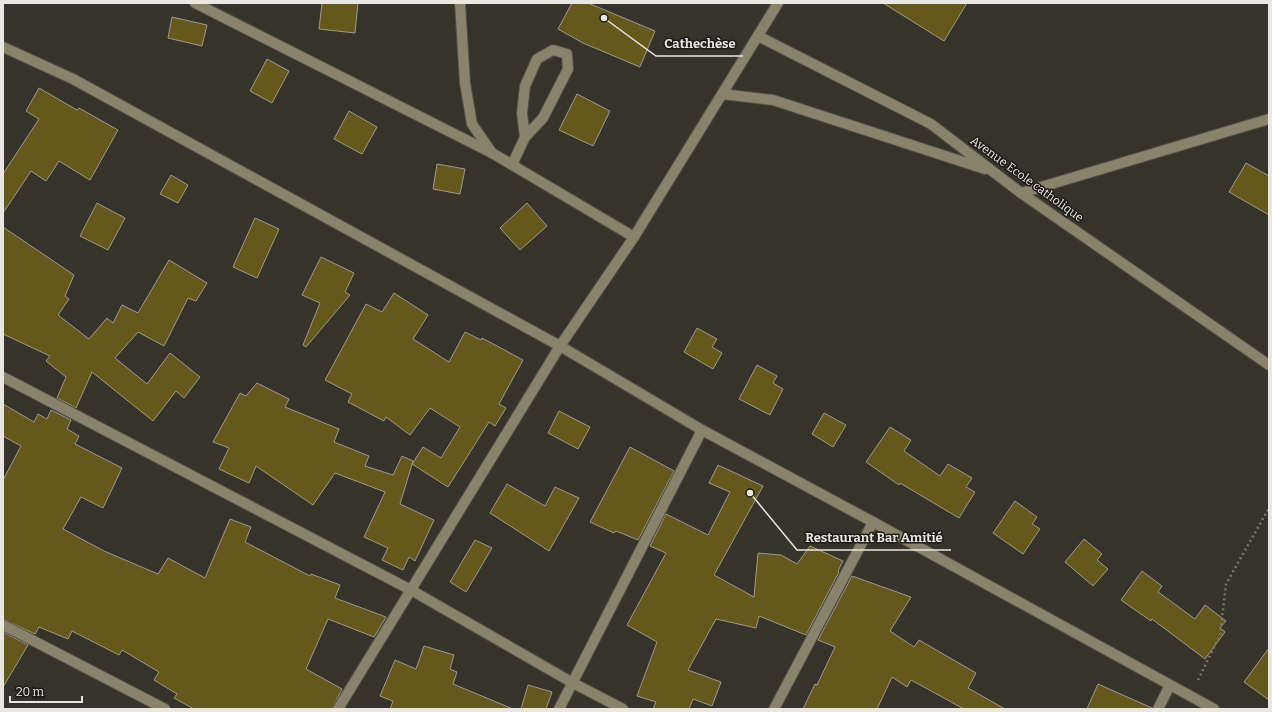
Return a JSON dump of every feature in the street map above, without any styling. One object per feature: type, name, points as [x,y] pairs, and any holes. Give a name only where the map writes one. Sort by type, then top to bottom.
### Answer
[{"type":"street","points":[[195,3],[492,153],[634,237]]},
{"type":"street","points":[[460,3],[465,84],[472,124],[492,153]]},
{"type":"street","points":[[338,709],[560,346],[634,237],[778,3]]},
{"type":"street","name":"Avenue Ecole catholique","points":[[758,36],[931,124],[1021,193],[1269,365]]},
{"type":"street","points":[[3,47],[73,79],[560,346],[702,430],[1214,709]]},
{"type":"street","points":[[512,165],[525,137],[543,118],[568,69],[567,54],[552,50],[536,59],[525,86],[522,113],[525,137]]},
{"type":"street","points":[[722,94],[773,100],[993,172]]},
{"type":"street","points":[[1021,193],[1269,119]]},
{"type":"street","points":[[3,377],[411,590],[573,683],[622,709]]},
{"type":"street","points":[[559,709],[702,430]]},
{"type":"street","points":[[774,709],[873,522]]},
{"type":"street","points":[[3,625],[165,709]]},
{"type":"street","points":[[1158,709],[1170,685]]},
{"type":"path","points":[[1190,696],[1220,635],[1226,584],[1269,508]]},
{"type":"building","points":[[322,3],[358,3],[355,33],[319,29]]},
{"type":"building","points":[[572,3],[588,3],[655,31],[640,67],[583,43],[558,29]]},
{"type":"building","points":[[883,3],[967,3],[944,41]]},
{"type":"building","points":[[172,17],[207,25],[202,46],[168,38]]},
{"type":"building","points":[[267,59],[289,71],[272,103],[250,91]]},
{"type":"building","points":[[39,88],[77,110],[79,108],[118,130],[90,180],[59,161],[46,181],[31,171],[3,213],[3,174],[39,119],[26,111]]},
{"type":"building","points":[[577,94],[610,111],[593,146],[559,130]]},
{"type":"building","points":[[349,111],[377,127],[362,154],[334,139]]},
{"type":"building","points":[[1246,163],[1269,176],[1269,215],[1229,192]]},
{"type":"building","points":[[437,164],[465,169],[460,194],[433,189]]},
{"type":"building","points":[[171,175],[188,185],[178,203],[160,194]]},
{"type":"building","points":[[97,203],[125,218],[108,250],[80,236]]},
{"type":"building","points":[[527,203],[547,226],[520,250],[500,228]]},
{"type":"building","points":[[255,218],[279,229],[257,278],[233,267]]},
{"type":"building","points":[[3,227],[74,275],[65,296],[69,299],[58,315],[89,339],[107,318],[113,323],[122,305],[138,313],[169,260],[207,283],[196,301],[188,298],[164,346],[138,332],[115,358],[147,384],[170,353],[200,377],[184,398],[176,391],[153,421],[92,372],[76,408],[57,398],[66,377],[46,361],[50,356],[3,334]]},
{"type":"building","points":[[321,257],[354,273],[345,292],[350,295],[306,347],[303,345],[320,303],[302,295]]},
{"type":"building","points":[[394,293],[428,315],[413,339],[449,362],[465,332],[481,340],[482,338],[523,360],[499,404],[506,408],[495,426],[489,422],[448,487],[412,464],[423,447],[441,458],[460,427],[430,408],[410,435],[386,417],[384,421],[348,402],[352,394],[325,380],[366,304],[382,312]]},
{"type":"building","points":[[697,328],[717,339],[712,347],[722,353],[713,369],[684,352]]},
{"type":"building","points":[[757,365],[777,376],[773,383],[783,389],[770,415],[739,399]]},
{"type":"building","points":[[257,383],[289,399],[285,407],[339,429],[334,442],[369,456],[365,466],[393,475],[402,456],[413,461],[400,504],[434,520],[415,561],[409,557],[403,570],[382,560],[388,548],[364,537],[385,492],[335,473],[313,505],[256,466],[249,483],[219,469],[229,448],[213,442],[240,393],[246,396]]},
{"type":"building","points":[[3,404],[34,422],[38,414],[47,419],[51,410],[71,420],[67,429],[79,436],[75,444],[122,468],[103,508],[81,497],[63,529],[104,551],[158,574],[168,558],[205,578],[230,519],[251,527],[245,542],[310,576],[311,574],[340,585],[335,598],[386,617],[374,637],[328,619],[306,669],[342,689],[332,709],[194,709],[174,698],[177,694],[154,680],[159,672],[122,650],[119,655],[72,631],[68,639],[39,627],[35,634],[3,619],[3,480],[21,446],[3,436]]},
{"type":"building","points":[[559,411],[590,427],[578,449],[548,433]]},
{"type":"building","points":[[824,413],[846,425],[833,447],[812,434]]},
{"type":"building","points":[[890,427],[911,440],[904,451],[940,476],[948,464],[972,478],[966,487],[975,492],[959,518],[900,483],[899,485],[866,462]]},
{"type":"building","points":[[630,447],[674,471],[638,540],[616,531],[614,533],[590,522]]},
{"type":"building","points":[[718,465],[763,486],[714,575],[754,597],[758,553],[781,555],[797,564],[810,546],[843,561],[838,571],[839,572],[806,635],[759,616],[756,628],[716,619],[688,670],[721,682],[712,706],[693,699],[689,709],[653,709],[656,702],[637,696],[657,642],[627,625],[666,553],[650,546],[666,514],[708,535],[730,492],[709,483]]},
{"type":"building","points":[[507,484],[545,506],[555,487],[579,498],[549,551],[490,513]]},
{"type":"building","points":[[1015,501],[1037,517],[1032,524],[1040,529],[1023,554],[993,533]]},
{"type":"building","points":[[1084,539],[1102,554],[1097,560],[1108,569],[1093,586],[1065,562]]},
{"type":"building","points":[[475,540],[492,548],[466,592],[450,582]]},
{"type":"building","points":[[1142,571],[1162,586],[1158,592],[1195,619],[1205,605],[1226,621],[1220,628],[1225,632],[1205,659],[1152,619],[1151,621],[1121,600]]},
{"type":"building","points":[[852,576],[911,597],[890,631],[914,647],[919,640],[976,673],[968,688],[1005,709],[964,709],[911,680],[907,687],[892,677],[877,709],[803,709],[815,684],[817,685],[835,647],[818,640]]},
{"type":"building","points":[[3,632],[28,645],[3,687]]},
{"type":"building","points":[[424,646],[454,655],[450,669],[457,672],[453,684],[513,709],[390,709],[393,701],[380,696],[395,660],[416,669]]},
{"type":"building","points":[[1269,648],[1269,700],[1244,682]]},
{"type":"building","points":[[1098,684],[1152,708],[1152,709],[1087,709]]},
{"type":"building","points":[[528,685],[552,692],[546,709],[521,709]]},
{"type":"place","name":"Cathechèse","points":[[604,18]]},
{"type":"place","name":"Restaurant Bar Amitié","points":[[750,493]]}]
